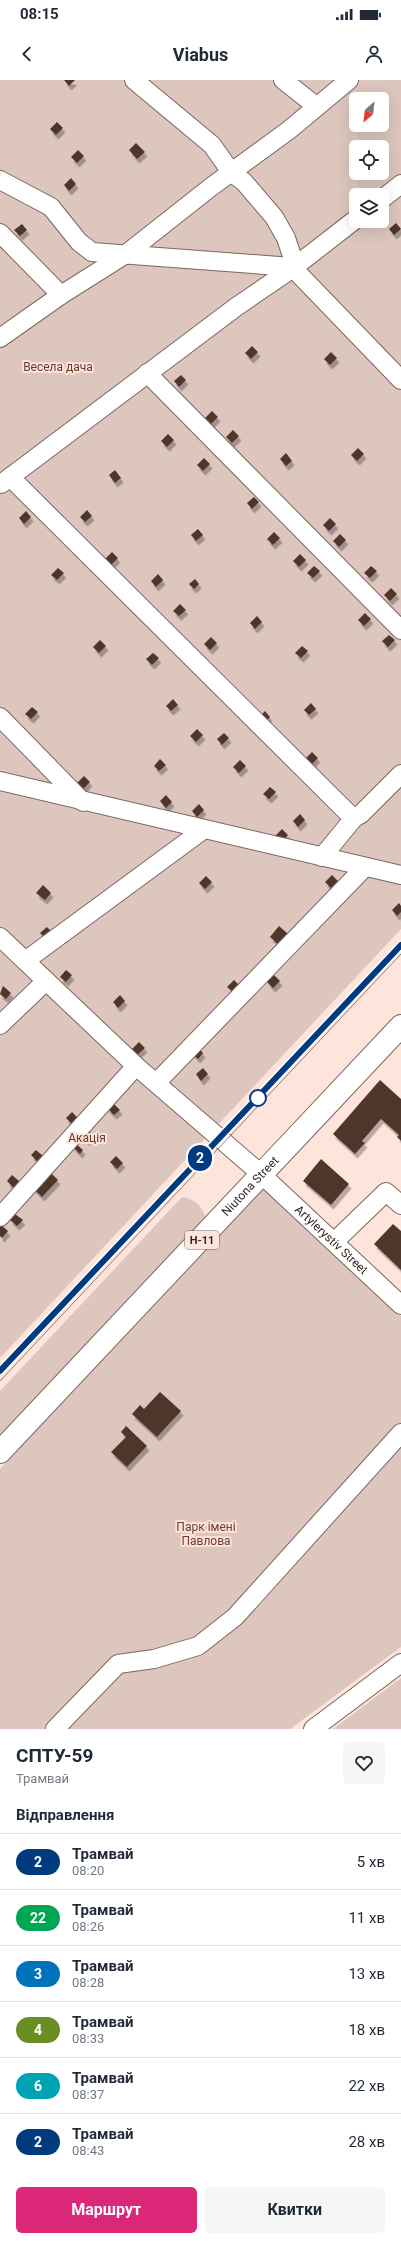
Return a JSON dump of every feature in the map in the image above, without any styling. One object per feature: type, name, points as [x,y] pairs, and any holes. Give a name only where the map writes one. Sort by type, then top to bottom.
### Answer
[{"type":"main road","name":"Niutona Street","points":[[0,1452],[401,1026]]},
{"type":"street","points":[[134,80],[212,145],[231,172],[244,182],[274,217],[286,238],[292,256],[292,268]]},
{"type":"street","points":[[283,80],[316,106]]},
{"type":"street","points":[[0,338],[61,295],[126,254],[231,172],[289,130],[349,80]]},
{"type":"street","points":[[0,180],[51,207],[79,242],[92,252],[292,268],[401,380]]},
{"type":"street","points":[[389,193],[401,184]]},
{"type":"street","points":[[349,224],[5,480],[339,806],[354,818]]},
{"type":"street","points":[[0,233],[61,295]]},
{"type":"street","points":[[147,373],[401,630]]},
{"type":"street","points":[[0,717],[83,802]]},
{"type":"street","points":[[322,857],[354,818],[401,774]]},
{"type":"street","points":[[0,781],[83,802],[401,875]]},
{"type":"street","points":[[26,961],[203,830]]},
{"type":"street","points":[[156,1083],[365,867]]},
{"type":"street","name":"Artylerystiv Street","points":[[0,937],[136,1066],[261,1174],[401,1305]]},
{"type":"street","points":[[0,1025],[46,981]]},
{"type":"street","points":[[0,1217],[136,1066]]},
{"type":"street","points":[[334,1242],[386,1192],[401,1204]]},
{"type":"street","points":[[56,1729],[118,1664],[154,1659],[198,1646],[235,1616],[401,1433]]},
{"type":"street","points":[[313,1729],[401,1663]]},
{"type":"green space","points":[[0,80],[401,80],[401,929],[0,1358]]},
{"type":"green space","name":"Парк імені Павлова","points":[[264,1189],[401,1316],[401,1647],[290,1729],[0,1729],[0,1469]]},
{"type":"green space","points":[[182,1197],[196,1202],[202,1209],[207,1224],[0,1440],[0,1391]]},
{"type":"green space","points":[[401,1678],[401,1729],[333,1729]]},
{"type":"building","points":[[64,80],[75,80],[69,86]]},
{"type":"building","points":[[57,122],[63,128],[56,135],[50,129]]},
{"type":"building","points":[[136,143],[145,152],[137,159],[129,150]]},
{"type":"building","points":[[78,150],[84,156],[77,163],[71,157]]},
{"type":"building","points":[[71,178],[76,184],[69,191],[64,185]]},
{"type":"building","points":[[396,223],[401,229],[394,235],[389,229]]},
{"type":"building","points":[[22,224],[27,230],[20,236],[14,230]]},
{"type":"building","points":[[252,346],[258,352],[251,359],[245,353]]},
{"type":"building","points":[[331,352],[337,358],[330,365],[324,359]]},
{"type":"building","points":[[181,375],[186,380],[179,387],[174,381]]},
{"type":"building","points":[[212,411],[218,417],[211,424],[205,418]]},
{"type":"building","points":[[233,430],[239,436],[232,443],[226,437]]},
{"type":"building","points":[[168,434],[174,440],[167,447],[161,441]]},
{"type":"building","points":[[358,448],[364,454],[357,461],[351,455]]},
{"type":"building","points":[[286,453],[292,461],[286,466],[280,459]]},
{"type":"building","points":[[204,458],[210,464],[203,471],[197,465]]},
{"type":"building","points":[[115,470],[121,478],[115,483],[109,475]]},
{"type":"building","points":[[254,497],[259,502],[252,509],[247,503]]},
{"type":"building","points":[[87,510],[92,516],[85,522],[80,517]]},
{"type":"building","points":[[26,511],[31,517],[24,524],[19,518]]},
{"type":"building","points":[[330,518],[336,524],[329,531],[323,525]]},
{"type":"building","points":[[198,529],[203,535],[196,541],[191,535]]},
{"type":"building","points":[[274,532],[280,538],[273,545],[267,539]]},
{"type":"building","points":[[340,534],[346,540],[339,547],[333,541]]},
{"type":"building","points":[[112,552],[118,558],[111,565],[105,559]]},
{"type":"building","points":[[300,554],[306,560],[299,567],[293,561]]},
{"type":"building","points":[[314,566],[320,571],[313,578],[307,573]]},
{"type":"building","points":[[371,566],[377,571],[370,578],[364,573]]},
{"type":"building","points":[[58,568],[64,573],[57,580],[51,575]]},
{"type":"building","points":[[158,574],[163,580],[156,587],[151,581]]},
{"type":"building","points":[[195,579],[199,584],[194,589],[189,584]]},
{"type":"building","points":[[391,588],[397,594],[390,601],[384,595]]},
{"type":"building","points":[[180,604],[186,610],[179,616],[173,611]]},
{"type":"building","points":[[365,613],[371,619],[364,626],[358,620]]},
{"type":"building","points":[[257,616],[262,622],[255,629],[250,623]]},
{"type":"building","points":[[389,635],[395,640],[388,647],[382,641]]},
{"type":"building","points":[[211,637],[217,643],[210,650],[204,644]]},
{"type":"building","points":[[100,640],[106,646],[99,653],[93,647]]},
{"type":"building","points":[[302,646],[308,651],[301,658],[295,653]]},
{"type":"building","points":[[153,653],[159,658],[152,665],[146,659]]},
{"type":"building","points":[[173,699],[178,705],[171,711],[166,706]]},
{"type":"building","points":[[311,703],[316,709],[309,715],[304,710]]},
{"type":"building","points":[[32,707],[38,712],[31,719],[25,714]]},
{"type":"building","points":[[265,711],[270,717],[263,724],[258,718]]},
{"type":"building","points":[[197,729],[203,735],[196,742],[190,736]]},
{"type":"building","points":[[224,733],[229,738],[222,745],[217,739]]},
{"type":"building","points":[[312,752],[318,758],[311,765],[305,759]]},
{"type":"building","points":[[160,759],[166,765],[159,771],[154,766]]},
{"type":"building","points":[[240,760],[246,766],[239,773],[233,767]]},
{"type":"building","points":[[84,776],[90,782],[83,789],[77,783]]},
{"type":"building","points":[[270,787],[276,792],[269,799],[263,794]]},
{"type":"building","points":[[166,795],[172,802],[166,808],[160,801]]},
{"type":"building","points":[[199,804],[204,810],[197,817],[192,811]]},
{"type":"building","points":[[300,814],[305,820],[298,827],[293,821]]},
{"type":"building","points":[[282,829],[288,835],[281,842],[275,836]]},
{"type":"building","points":[[332,875],[338,881],[331,888],[325,882]]},
{"type":"building","points":[[206,876],[212,882],[205,889],[199,883]]},
{"type":"building","points":[[43,885],[51,893],[45,900],[36,893]]},
{"type":"building","points":[[399,903],[401,906],[401,912],[397,916],[392,910]]},
{"type":"building","points":[[279,926],[288,934],[279,945],[270,937]]},
{"type":"building","points":[[47,927],[53,933],[46,939],[40,933]]},
{"type":"building","points":[[66,970],[72,975],[66,982],[60,977]]},
{"type":"building","points":[[274,975],[280,981],[273,988],[267,982]]},
{"type":"building","points":[[234,980],[240,986],[233,992],[227,987]]},
{"type":"building","points":[[3,986],[11,993],[6,999],[0,994]]},
{"type":"building","points":[[120,995],[125,1001],[118,1008],[113,1002]]},
{"type":"building","points":[[139,1042],[145,1048],[137,1055],[132,1049]]},
{"type":"building","points":[[197,1046],[203,1053],[198,1059],[191,1052]]},
{"type":"building","points":[[203,1068],[208,1074],[201,1081],[196,1074]]},
{"type":"building","points":[[380,1080],[401,1099],[401,1141],[397,1137],[399,1135],[381,1119],[362,1141],[365,1143],[355,1154],[333,1134]]},
{"type":"building","points":[[113,1103],[120,1110],[114,1115],[107,1108]]},
{"type":"building","points":[[72,1112],[79,1119],[73,1125],[66,1118]]},
{"type":"building","points":[[85,1128],[93,1135],[87,1141],[80,1135]]},
{"type":"building","points":[[75,1143],[83,1150],[80,1154],[72,1146]]},
{"type":"building","points":[[36,1150],[43,1156],[38,1162],[31,1155]]},
{"type":"building","points":[[116,1156],[123,1163],[117,1169],[110,1162]]},
{"type":"building","points":[[321,1159],[349,1184],[331,1205],[303,1181]]},
{"type":"building","points":[[48,1170],[58,1180],[42,1197],[32,1187]]},
{"type":"building","points":[[12,1175],[19,1181],[14,1188],[7,1181]]},
{"type":"building","points":[[15,1214],[23,1220],[17,1226],[10,1220]]},
{"type":"building","points":[[0,1224],[8,1231],[2,1238],[0,1236]]},
{"type":"building","points":[[393,1224],[401,1231],[401,1270],[374,1244]]},
{"type":"building","points":[[160,1392],[181,1411],[157,1437],[132,1414],[140,1405],[144,1409]]},
{"type":"building","points":[[126,1426],[147,1446],[127,1467],[111,1452],[126,1437],[121,1432]]},
{"type":"tram line","points":[[0,1371],[401,945]]},
{"type":"tram line","name":"2","points":[[0,1371],[401,945]]},
{"type":"tram line","points":[[0,1381],[401,954]]},
{"type":"park label","name":"Весела дача","points":[[58,367]]},
{"type":"park label","name":"Акація","points":[[87,1138]]}]
